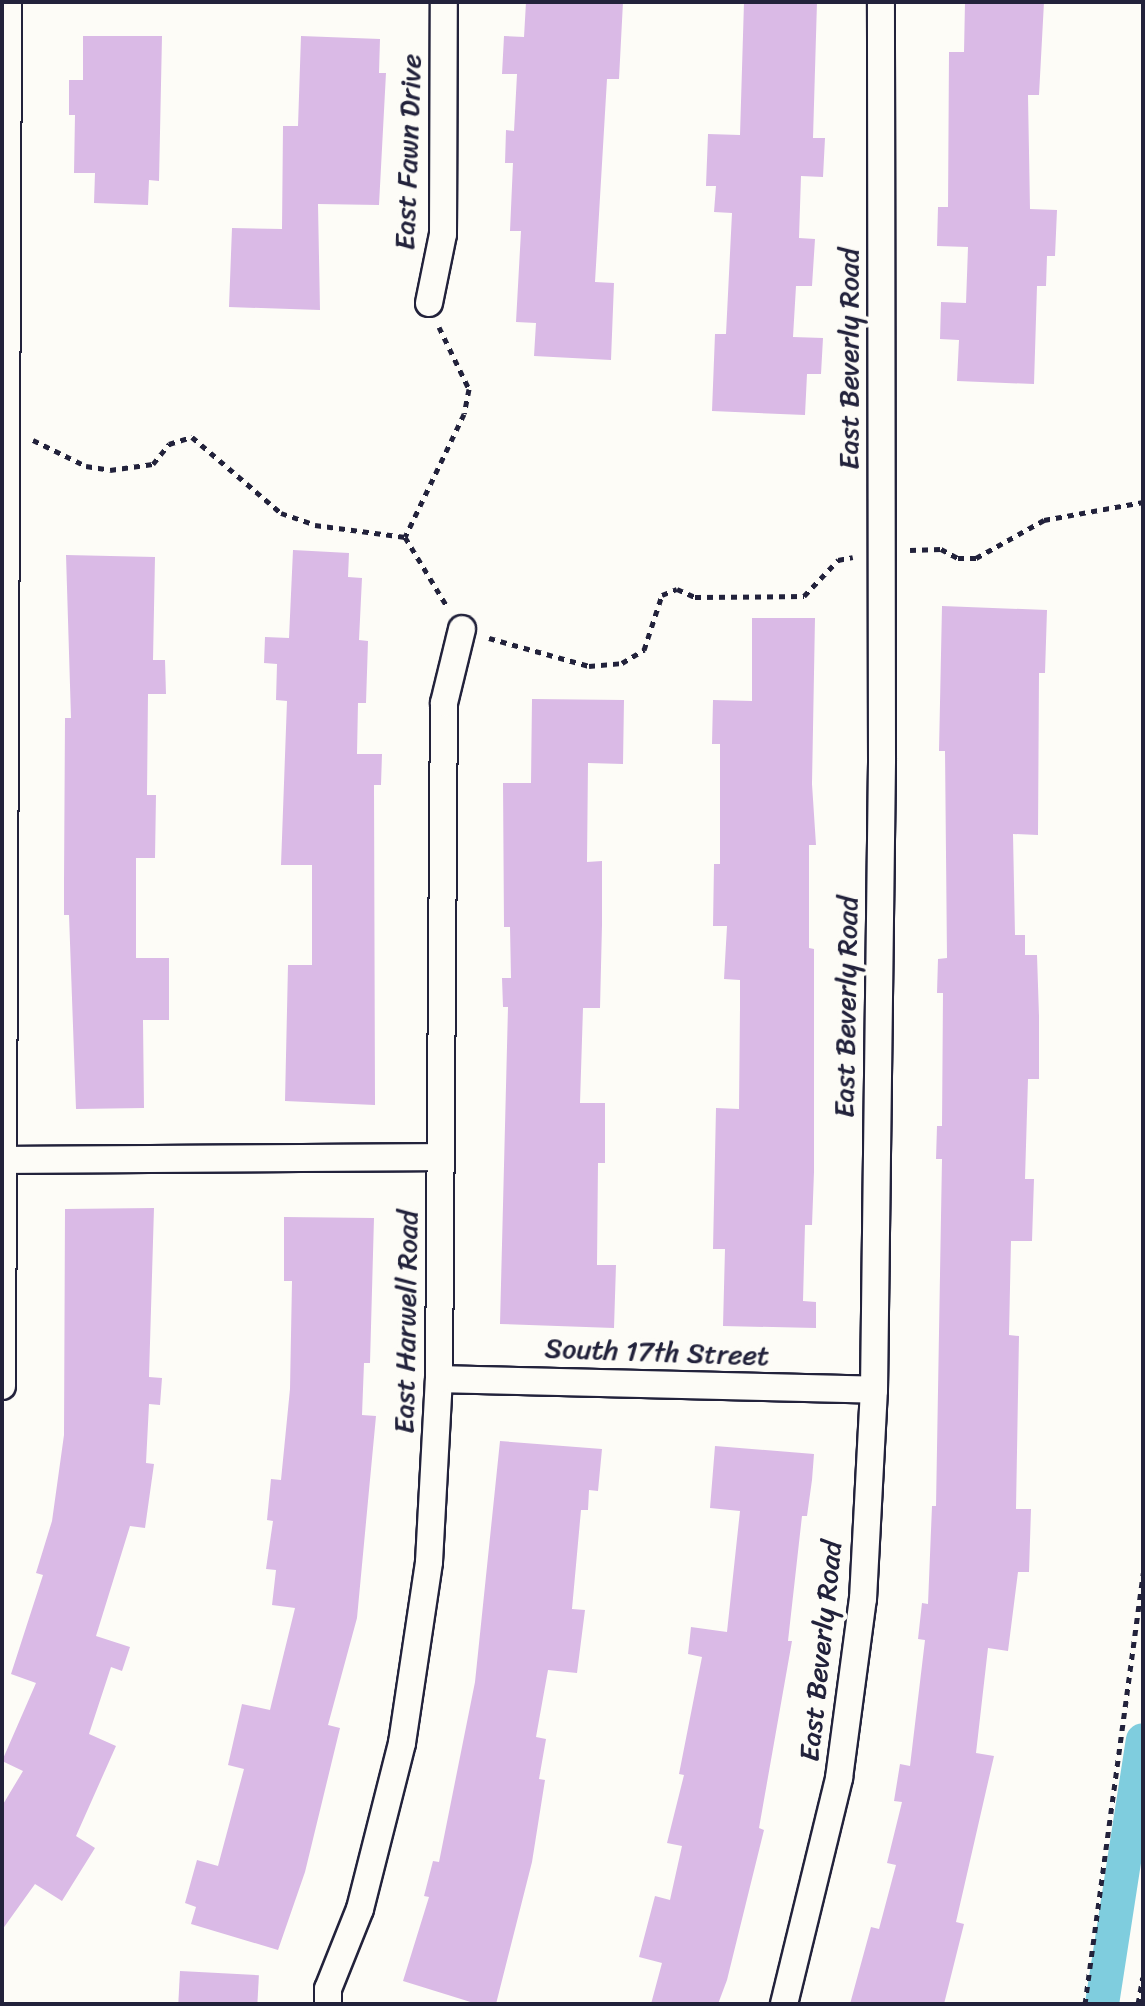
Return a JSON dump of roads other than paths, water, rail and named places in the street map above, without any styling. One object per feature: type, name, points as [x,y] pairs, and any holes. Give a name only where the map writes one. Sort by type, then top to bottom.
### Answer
[{"type":"street","points":[[2,1386],[6,1160],[3,751],[8,2]]},
{"type":"street","name":"East Fawn Drive","points":[[429,303],[443,234],[444,2]]},
{"type":"street","name":"East Beverly Road","points":[[784,2004],[839,1778],[863,1599],[874,1390],[881,550],[881,2]]},
{"type":"street","name":"East Harwell Road","points":[[328,2004],[328,1989],[360,1909],[402,1743],[429,1562],[439,1379],[444,703],[462,629]]},
{"type":"street","points":[[6,1160],[440,1157]]},
{"type":"street","name":"South 17th Street","points":[[439,1379],[874,1390]]},
{"type":"waterway","points":[[1102,2004],[1143,1740]]}]
